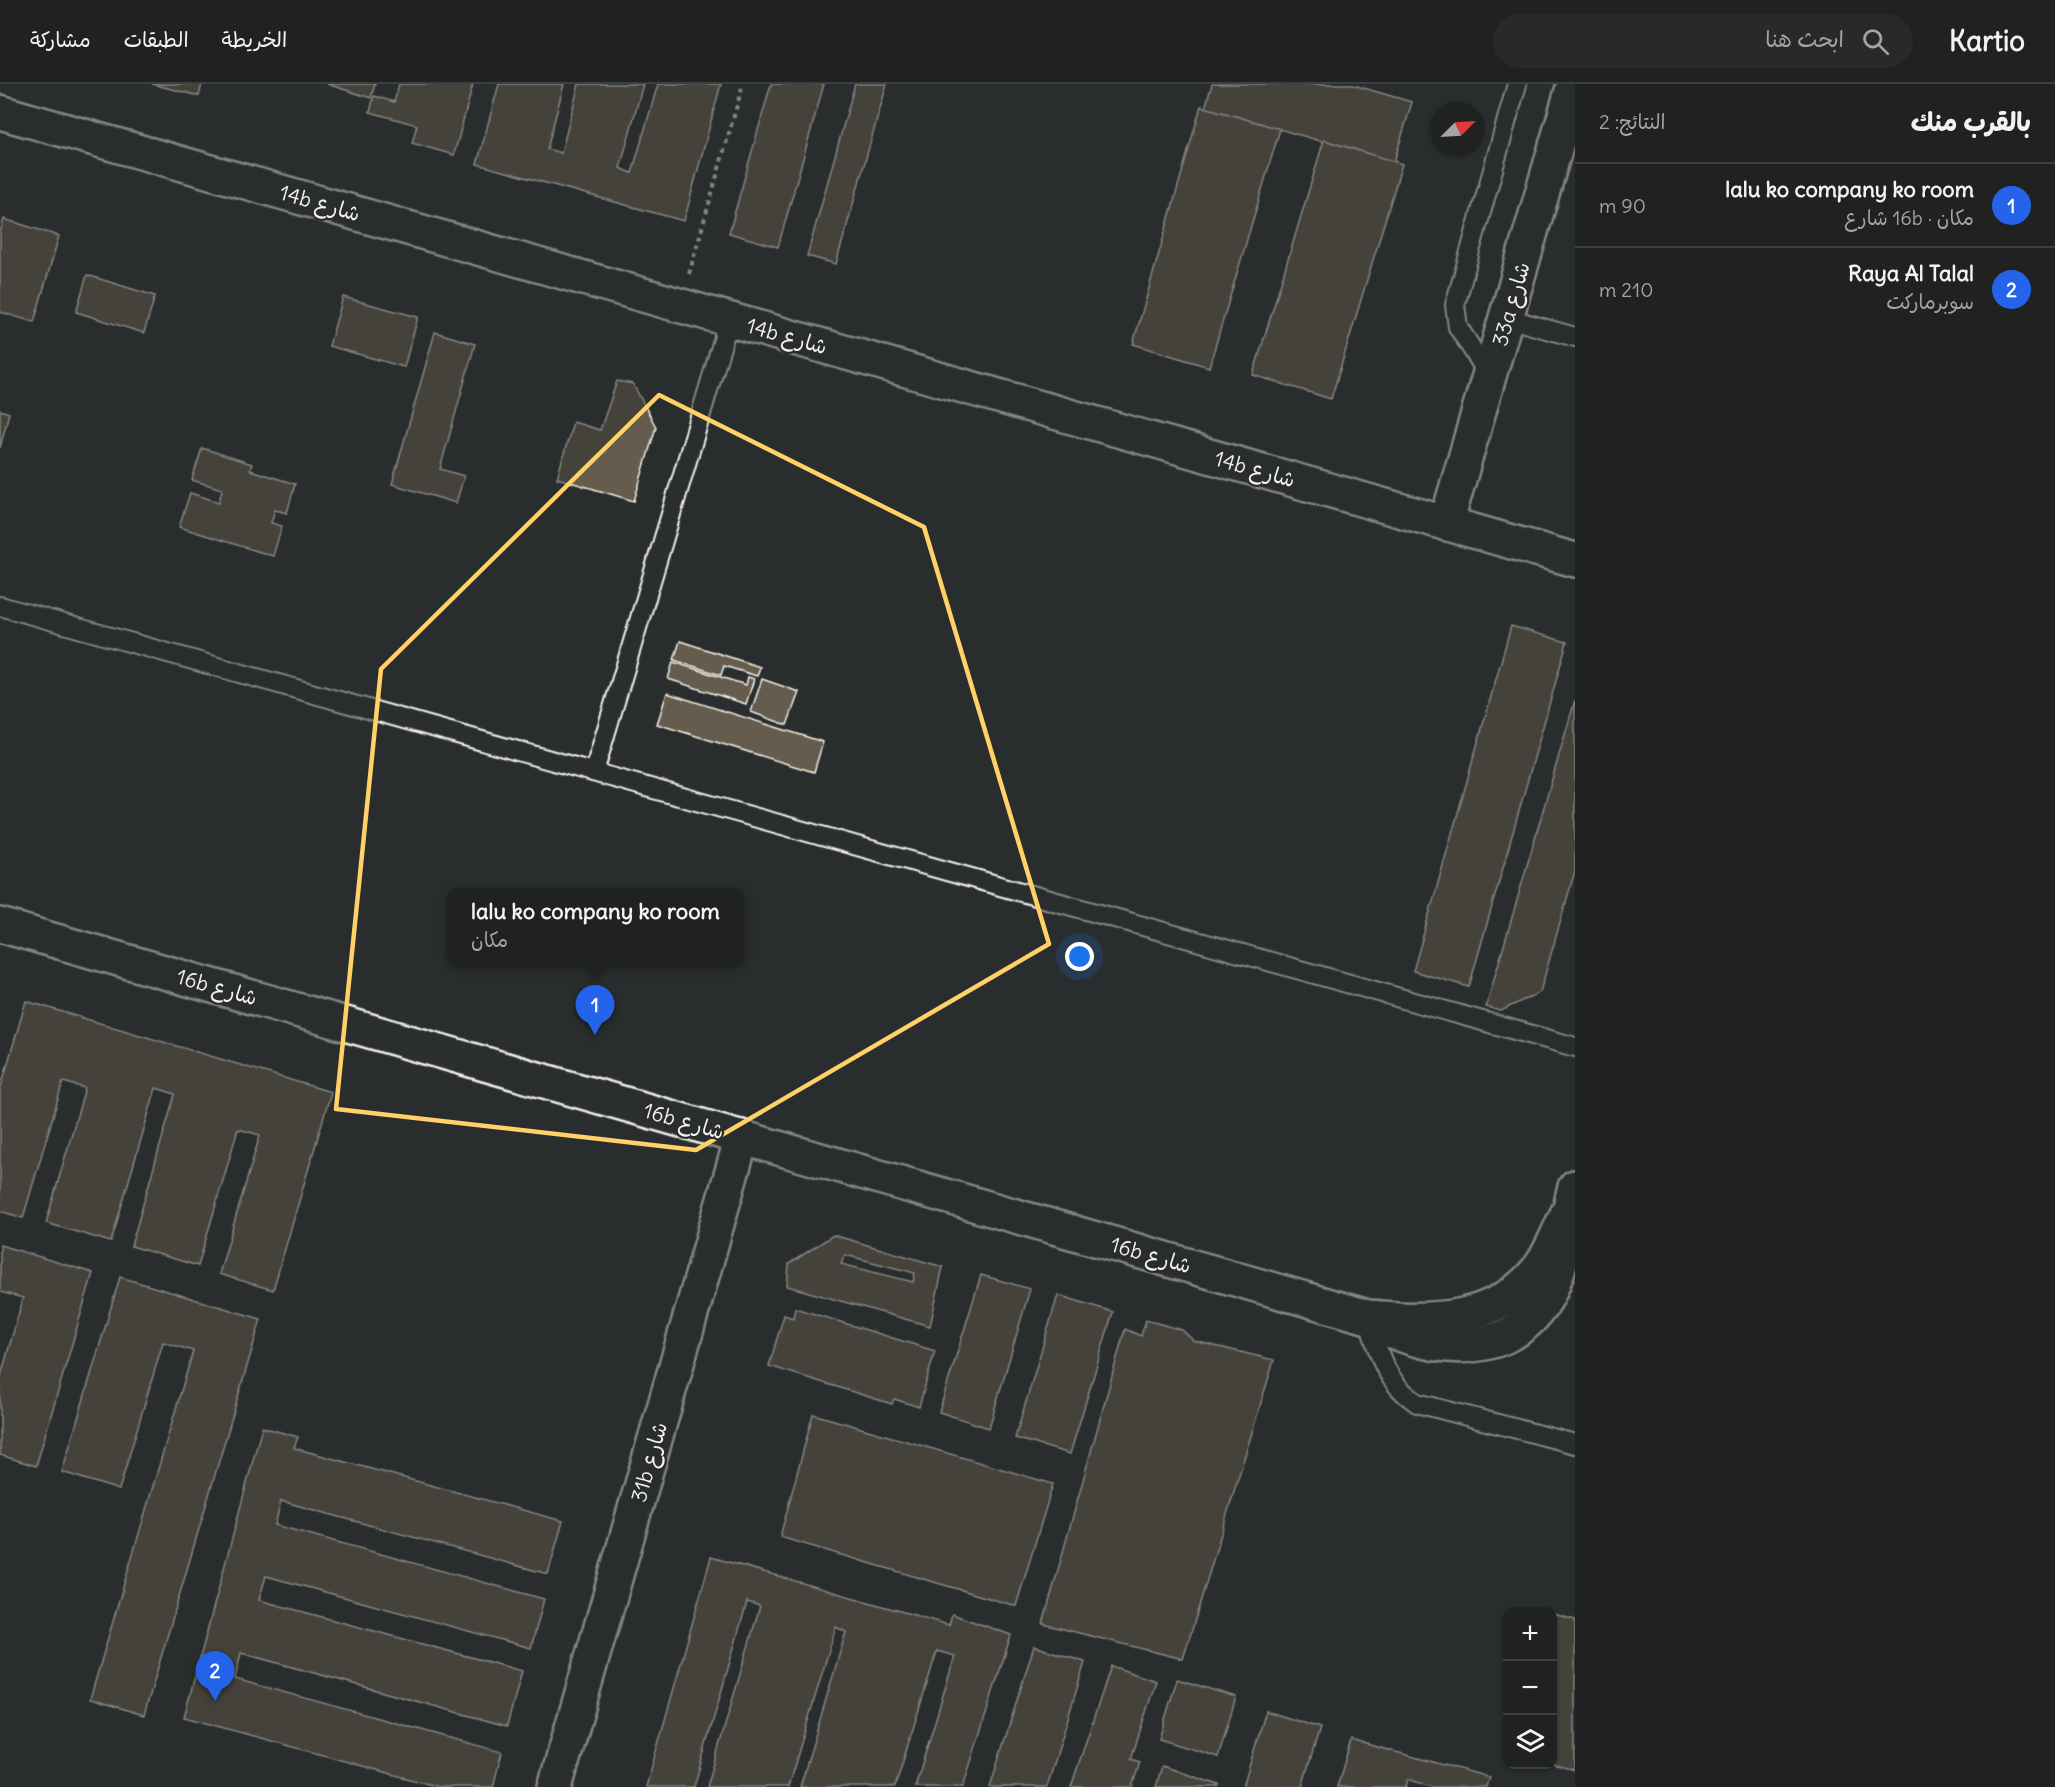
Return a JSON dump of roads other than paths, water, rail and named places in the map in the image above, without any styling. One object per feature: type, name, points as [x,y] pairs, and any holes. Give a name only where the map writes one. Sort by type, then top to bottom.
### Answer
[{"type":"street","name":"33a شارع","points":[[1446,524],[1574,84]]},
{"type":"street","name":"14b شارع","points":[[0,112],[1575,561]]},
{"type":"street","name":"16b شارع","points":[[0,925],[1368,1317],[1417,1322],[1448,1319],[1498,1304],[1528,1281],[1541,1265],[1571,1201]]},
{"type":"street","name":"31b شارع","points":[[555,1787],[742,1137]]},
{"type":"lane","points":[[1490,376],[1458,327],[1455,305],[1517,84]]},
{"type":"lane","points":[[1507,318],[1575,337]]},
{"type":"lane","points":[[594,772],[729,320]]},
{"type":"lane","points":[[0,606],[1575,1047]]},
{"type":"lane","points":[[1368,1317],[1384,1370],[1404,1394],[1417,1403],[1575,1443]]},
{"type":"place","name":"lalu ko company ko room","points":[[595,1035]]},
{"type":"place","name":"Raya Al Talal","points":[[215,1701]]}]
